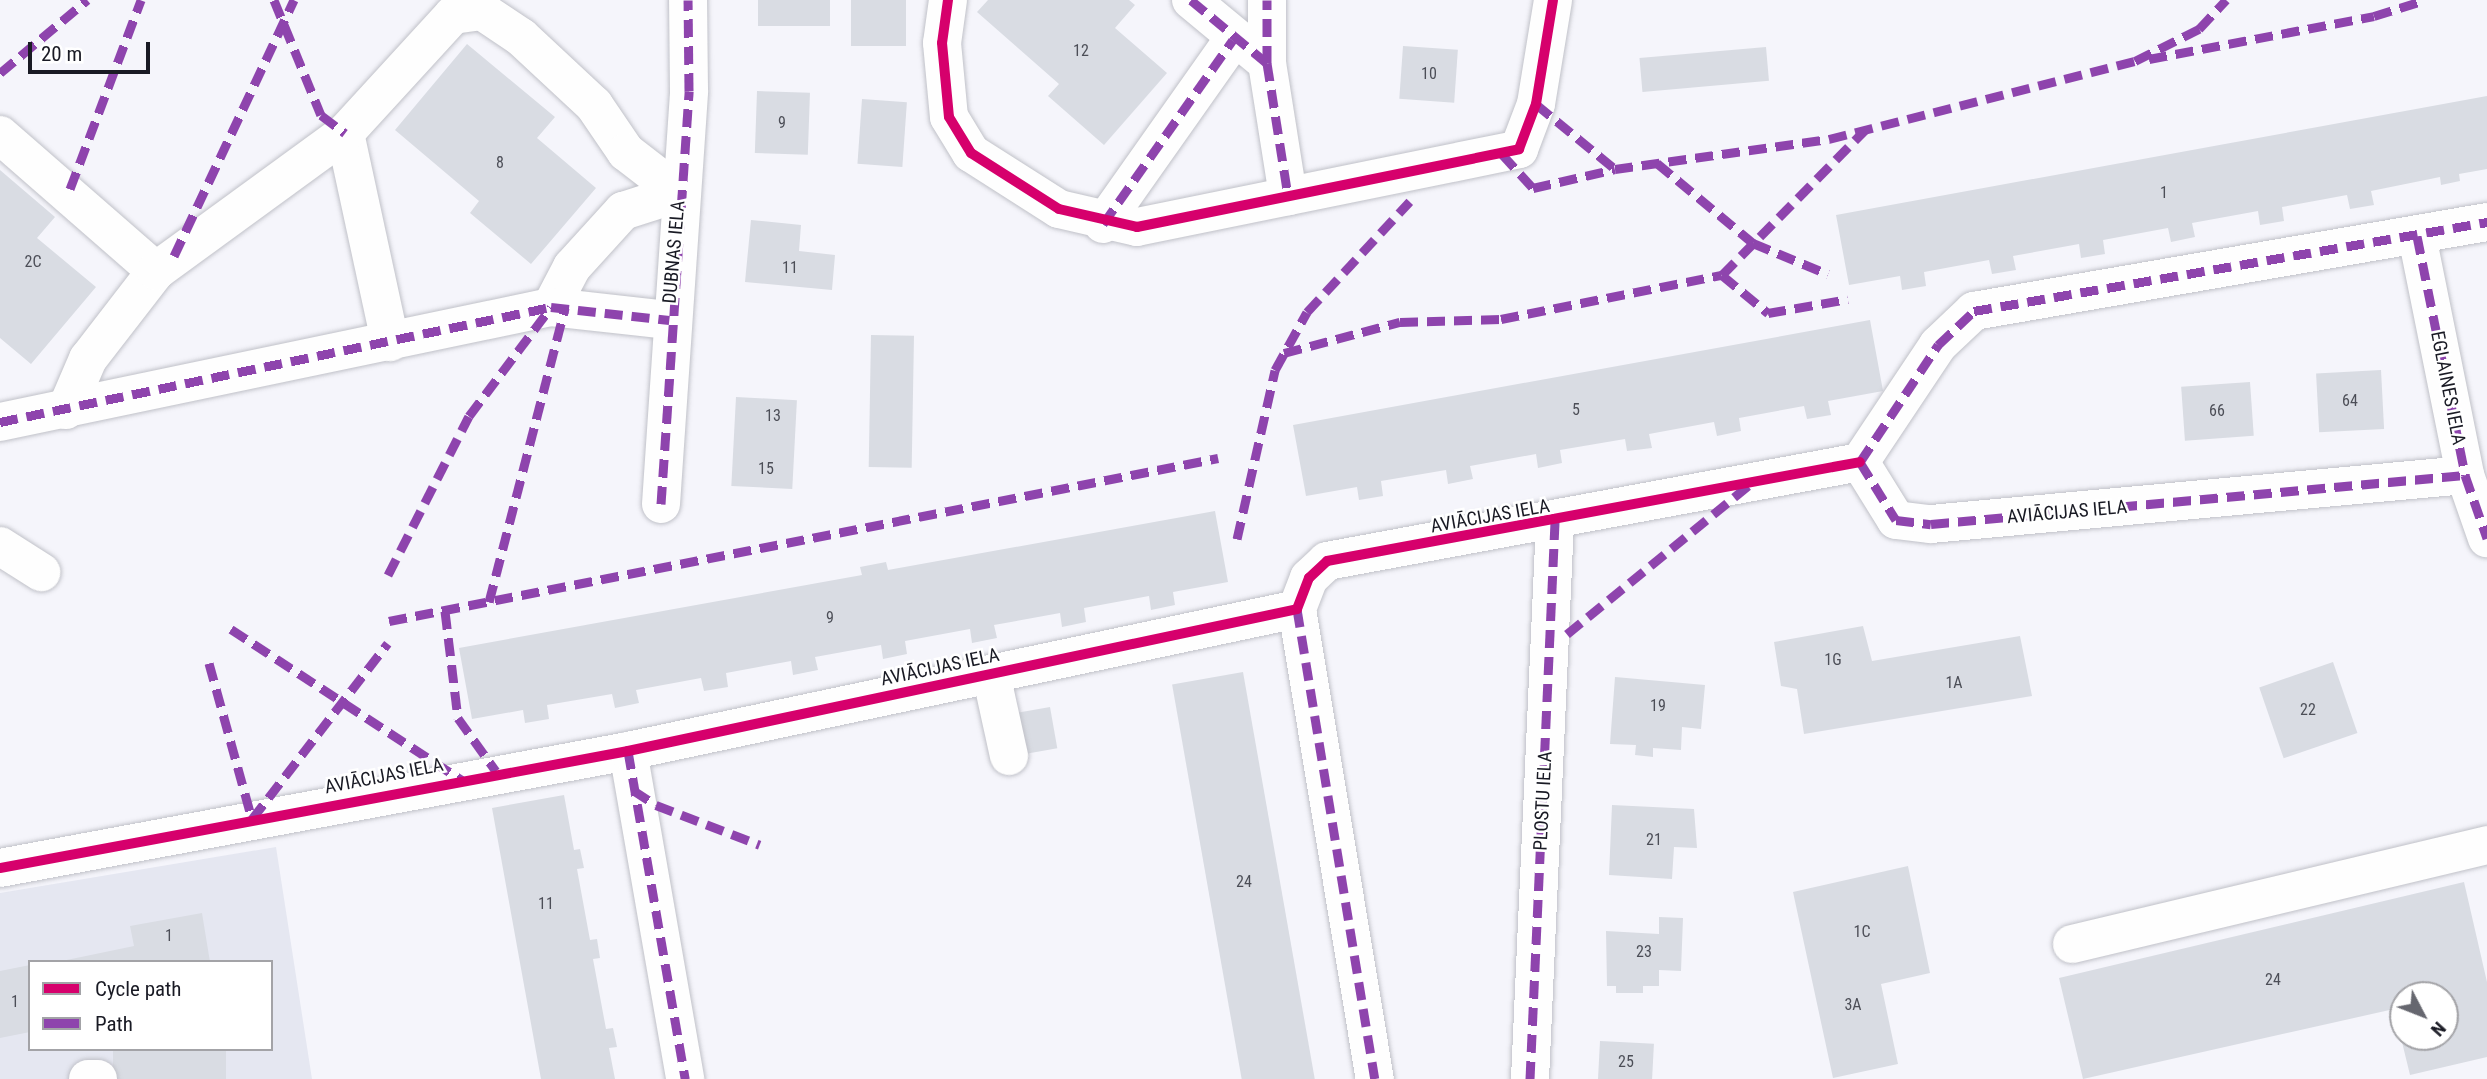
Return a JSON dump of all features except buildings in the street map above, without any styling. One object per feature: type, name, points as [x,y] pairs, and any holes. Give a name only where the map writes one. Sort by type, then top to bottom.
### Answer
[{"type":"street","name":"DUBNAS IELA","points":[[661,504],[668,320],[680,193],[688,0]]},
{"type":"street","points":[[948,0],[942,43],[949,117],[958,137],[971,153],[1059,209],[1103,223],[1164,224],[1519,149],[1536,104],[1553,0]]},
{"type":"street","points":[[1191,0],[1233,40],[1267,63]]},
{"type":"street","points":[[1267,0],[1267,63],[1288,196]]},
{"type":"street","points":[[66,410],[88,359],[156,271],[345,133],[453,15],[482,11],[530,45],[594,105],[626,152],[680,193]]},
{"type":"street","points":[[1103,223],[1233,40]]},
{"type":"street","points":[[345,133],[390,342]]},
{"type":"street","points":[[0,135],[156,271]]},
{"type":"street","points":[[551,307],[572,267],[623,211],[680,193]]},
{"type":"street","points":[[1860,462],[1938,345],[1973,311],[2487,222]]},
{"type":"street","name":"EGLAINES IELA","points":[[2417,236],[2465,475],[2487,535]]},
{"type":"street","points":[[0,422],[551,307],[668,320]]},
{"type":"street","name":"AVIĀCIJAS IELA","points":[[0,867],[628,751],[1297,610],[1309,578],[1327,561],[1555,522],[1860,462],[1896,520],[1931,524],[2465,475]]},
{"type":"street","name":"PLOSTU IELA","points":[[1530,1079],[1555,522]]},
{"type":"street","points":[[0,546],[41,572]]},
{"type":"street","points":[[1297,610],[1375,1079]]},
{"type":"street","points":[[991,674],[1009,756]]},
{"type":"street","points":[[628,751],[685,1079]]},
{"type":"street","points":[[2071,944],[2487,845]]},
{"type":"street","points":[[88,1079],[98,1079]]},
{"type":"shaded area","points":[[276,847],[312,1079],[0,1079],[0,893]]},
{"type":"marked path","points":[[0,73],[87,0]]},
{"type":"marked path","points":[[70,189],[141,0]]},
{"type":"marked path","points":[[274,0],[321,115],[345,133]]},
{"type":"marked path","points":[[174,256],[294,0]]},
{"type":"marked path","points":[[661,504],[689,91],[688,0]]},
{"type":"marked path","points":[[1191,0],[1267,63],[1288,196]]},
{"type":"marked path","points":[[1267,0],[1267,63]]},
{"type":"marked path","points":[[1536,104],[1615,169],[1829,139],[2135,61],[2199,29],[2226,0]]},
{"type":"marked path","points":[[2149,59],[2374,16],[2425,0]]},
{"type":"marked path","points":[[1103,224],[1233,40]]},
{"type":"marked path","points":[[1284,353],[1400,322],[1501,319],[1722,275],[1865,130]]},
{"type":"marked path","points":[[1502,154],[1533,188],[1615,169]]},
{"type":"marked path","points":[[1657,163],[1753,243],[1828,274]]},
{"type":"marked path","points":[[1237,539],[1275,370],[1307,312],[1410,201]]},
{"type":"marked path","points":[[1860,462],[1938,345],[1974,311],[2487,222]]},
{"type":"marked path","points":[[2417,236],[2465,475],[2487,538]]},
{"type":"marked path","points":[[1722,275],[1768,313],[1848,299]]},
{"type":"marked path","points":[[0,422],[551,307],[669,320]]},
{"type":"marked path","points":[[388,575],[469,416],[551,307]]},
{"type":"marked path","points":[[489,602],[565,308]]},
{"type":"marked path","points":[[389,621],[1218,458]]},
{"type":"marked path","points":[[1860,462],[1896,520],[1931,524],[2465,475]]},
{"type":"marked path","points":[[1567,634],[1748,486]]},
{"type":"marked path","points":[[1530,1079],[1555,522]]},
{"type":"marked path","points":[[1297,609],[1375,1079]]},
{"type":"marked path","points":[[445,611],[458,718],[496,771]]},
{"type":"marked path","points":[[231,629],[462,780]]},
{"type":"marked path","points":[[252,819],[388,643]]},
{"type":"marked path","points":[[209,663],[252,819]]},
{"type":"marked path","points":[[628,751],[685,1079]]},
{"type":"marked path","points":[[633,790],[656,805],[760,845]]},
{"type":"cycle path","points":[[948,0],[942,43],[949,117],[971,153],[1059,209],[1137,227],[1519,149],[1536,104],[1553,0]]},
{"type":"cycle path","points":[[0,868],[628,751],[1297,609],[1309,578],[1327,561],[1860,462]]}]
